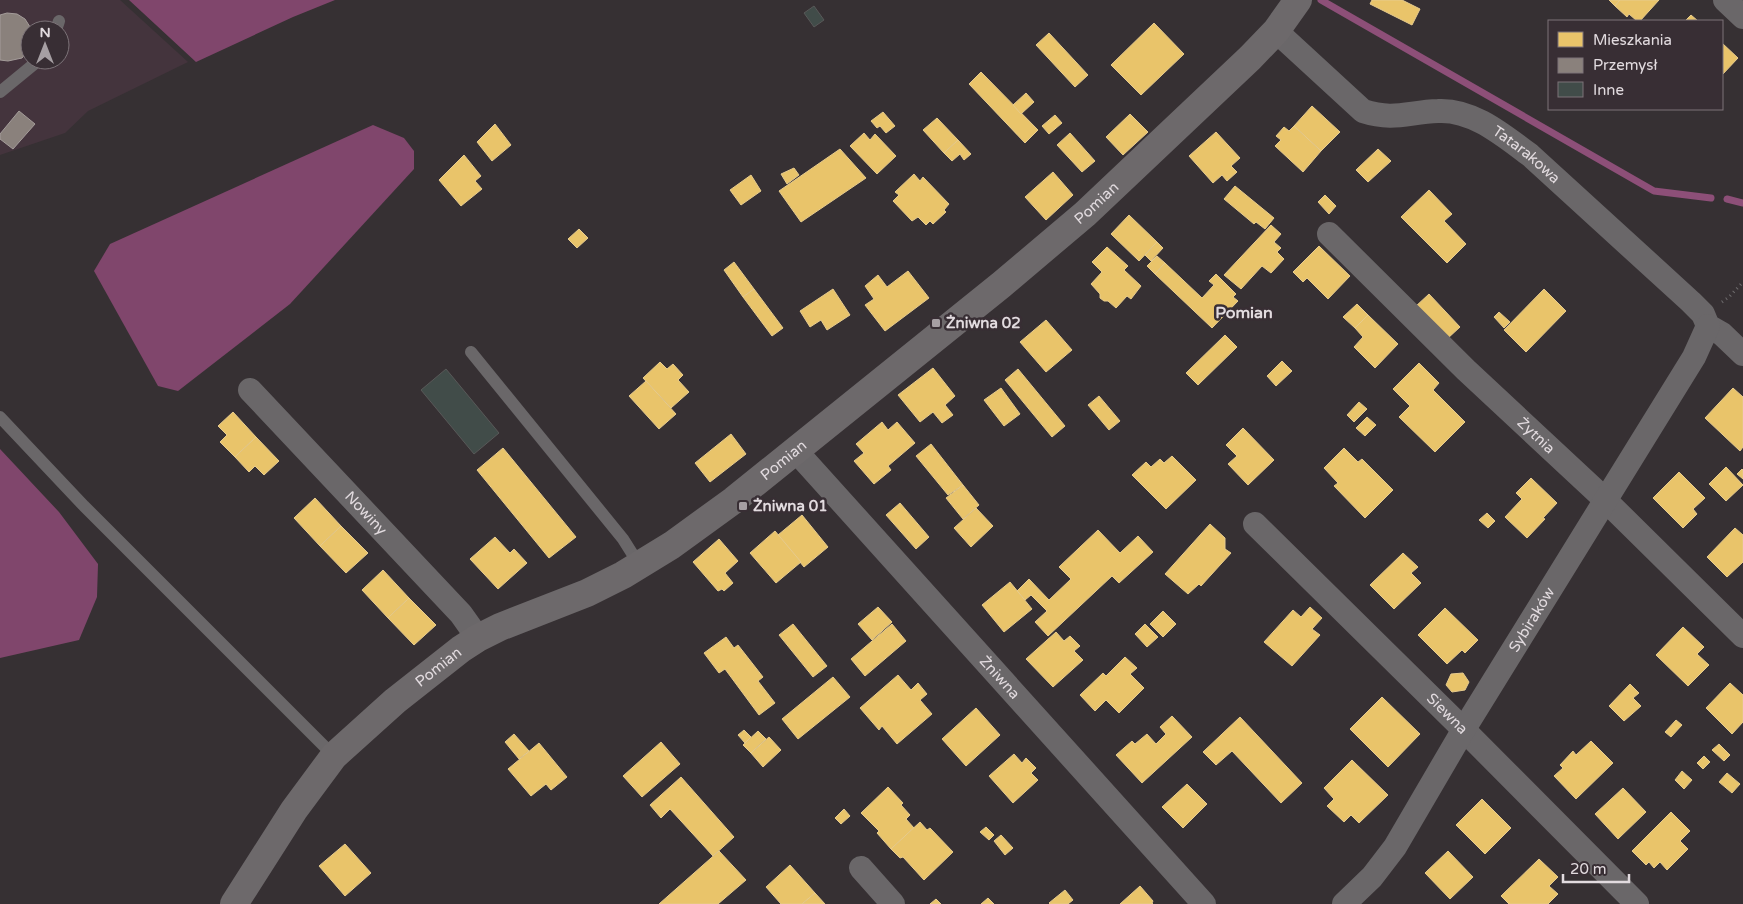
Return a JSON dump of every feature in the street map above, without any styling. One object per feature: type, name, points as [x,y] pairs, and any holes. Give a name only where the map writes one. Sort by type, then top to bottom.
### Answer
[{"type":"street","name":"Pomian","points":[[234,904],[294,810],[334,756],[395,701],[461,649],[478,638],[500,627],[587,593],[640,566],[734,500],[1001,285],[1085,214],[1276,31],[1298,0]]},
{"type":"street","points":[[1725,0],[1743,17]]},
{"type":"street","name":"Tatarakowa","points":[[1276,31],[1363,111],[1378,116],[1401,116],[1440,110],[1453,112],[1480,121],[1501,134],[1530,155],[1743,354]]},
{"type":"street","name":"Żytnia","points":[[1328,234],[1466,370],[1606,500],[1743,636]]},
{"type":"street","name":"Sybiraków","points":[[1344,904],[1372,877],[1395,847],[1464,730],[1694,358],[1705,320]]},
{"type":"street","name":"Nowiny","points":[[250,390],[461,614],[478,638]]},
{"type":"street","name":"Żniwna","points":[[795,450],[1204,904]]},
{"type":"street","name":"Siewna","points":[[1255,524],[1637,904]]},
{"type":"street","points":[[860,868],[893,904]]},
{"type":"lane","points":[[0,92],[27,70]]},
{"type":"lane","points":[[471,352],[623,539],[640,566]]},
{"type":"lane","points":[[0,417],[84,506],[334,756]]},
{"type":"path","points":[[1705,320],[1743,282]]},
{"type":"shaded area","points":[[0,0],[120,0],[188,62],[88,111],[65,133],[0,155]]},
{"type":"shaded area","points":[[129,0],[335,0],[293,17],[196,62]]},
{"type":"shaded area","points":[[373,125],[404,138],[414,151],[414,169],[290,304],[178,391],[158,386],[94,271],[110,244]]},
{"type":"shaded area","points":[[0,449],[59,512],[98,564],[97,597],[79,640],[0,658]]},
{"type":"building: Mieszkania","points":[[1372,0],[1402,0],[1420,9],[1412,25],[1370,4]]},
{"type":"building: Mieszkania","points":[[1609,0],[1620,0],[1615,6]]},
{"type":"building: Mieszkania","points":[[1620,0],[1659,0],[1641,20],[1636,20],[1629,14],[1627,17],[1615,6]]},
{"type":"building: Mieszkania","points":[[1691,15],[1697,20],[1686,20]]},
{"type":"building: Mieszkania","points":[[1154,23],[1184,54],[1141,95],[1111,65]]},
{"type":"building: Mieszkania","points":[[1049,33],[1088,75],[1075,87],[1036,45]]},
{"type":"building: Mieszkania","points":[[1723,44],[1738,58],[1723,74]]},
{"type":"building: Mieszkania","points":[[981,72],[1038,130],[1025,143],[969,84]]},
{"type":"building: Mieszkania","points":[[1026,93],[1034,102],[1021,114],[1013,105]]},
{"type":"building: Mieszkania","points":[[1312,106],[1340,132],[1321,151],[1294,126]]},
{"type":"building: Mieszkania","points":[[883,112],[895,126],[886,133],[880,126],[877,128],[871,121]]},
{"type":"building: Mieszkania","points":[[1130,114],[1148,132],[1123,155],[1106,137]]},
{"type":"building: Mieszkania","points":[[1055,115],[1062,123],[1049,134],[1042,126]]},
{"type":"building: Mieszkania","points":[[937,118],[958,140],[944,153],[923,130]]},
{"type":"building: Mieszkania","points":[[495,124],[511,145],[492,161],[477,142]]},
{"type":"building: Mieszkania","points":[[1294,126],[1321,151],[1303,172],[1275,146],[1281,140],[1276,136],[1284,127],[1289,131]]},
{"type":"building: Mieszkania","points":[[1216,132],[1240,158],[1231,166],[1237,172],[1227,181],[1222,175],[1213,183],[1189,156]]},
{"type":"building: Mieszkania","points":[[864,133],[870,140],[875,134],[896,156],[877,174],[850,146]]},
{"type":"building: Mieszkania","points":[[1070,133],[1095,161],[1082,172],[1057,145]]},
{"type":"building: Mieszkania","points":[[958,140],[971,154],[964,160],[960,154],[952,161],[944,153]]},
{"type":"building: Mieszkania","points":[[840,149],[866,178],[801,222],[779,191]]},
{"type":"building: Mieszkania","points":[[1378,149],[1391,161],[1368,182],[1356,170]]},
{"type":"building: Mieszkania","points":[[464,155],[481,176],[475,181],[482,189],[461,206],[439,180]]},
{"type":"building: Mieszkania","points":[[794,168],[799,175],[787,184],[781,174]]},
{"type":"building: Mieszkania","points":[[1053,172],[1073,195],[1046,220],[1025,197]]},
{"type":"building: Mieszkania","points":[[914,174],[920,181],[923,177],[949,204],[944,210],[946,212],[933,224],[930,221],[926,225],[918,217],[912,221],[893,201],[899,195],[895,192]]},
{"type":"building: Mieszkania","points":[[751,175],[761,191],[741,205],[730,190]]},
{"type":"building: Mieszkania","points":[[1235,186],[1274,218],[1265,229],[1256,222],[1254,224],[1224,199]]},
{"type":"building: Mieszkania","points":[[1429,190],[1452,214],[1444,221],[1466,244],[1447,263],[1401,217]]},
{"type":"building: Mieszkania","points":[[1325,195],[1336,206],[1329,214],[1318,202]]},
{"type":"building: Mieszkania","points":[[1129,215],[1157,242],[1139,261],[1111,234]]},
{"type":"building: Mieszkania","points":[[1271,225],[1281,234],[1274,242],[1281,248],[1277,252],[1284,259],[1271,273],[1262,266],[1241,289],[1224,275]]},
{"type":"building: Mieszkania","points":[[579,229],[588,238],[577,248],[568,239]]},
{"type":"building: Mieszkania","points":[[1157,242],[1163,248],[1151,261],[1145,255]]},
{"type":"building: Mieszkania","points":[[1319,246],[1350,276],[1328,299],[1307,278],[1303,282],[1293,272]]},
{"type":"building: Mieszkania","points":[[1107,247],[1128,266],[1124,270],[1141,286],[1131,299],[1127,296],[1116,308],[1108,301],[1100,298],[1100,294],[1091,284],[1102,272],[1092,262]]},
{"type":"building: Mieszkania","points":[[1157,256],[1165,263],[1155,274],[1147,266]]},
{"type":"building: Mieszkania","points":[[734,262],[754,289],[743,297],[724,270]]},
{"type":"building: Mieszkania","points":[[1165,263],[1202,298],[1214,285],[1209,281],[1216,274],[1236,294],[1233,297],[1238,301],[1212,328],[1155,274]]},
{"type":"building: Mieszkania","points":[[908,271],[929,298],[885,331],[865,305],[874,299],[865,286],[878,275],[887,287]]},
{"type":"building: Mieszkania","points":[[754,289],[783,328],[772,336],[743,297]]},
{"type":"building: Mieszkania","points":[[833,289],[850,315],[827,330],[821,320],[810,327],[800,311]]},
{"type":"building: Mieszkania","points":[[1544,289],[1566,311],[1526,352],[1504,330]]},
{"type":"building: Mieszkania","points":[[1429,294],[1460,327],[1447,339],[1415,307]]},
{"type":"building: Mieszkania","points":[[1357,304],[1368,315],[1355,328],[1343,317]]},
{"type":"building: Mieszkania","points":[[1499,312],[1510,322],[1504,328],[1494,317]]},
{"type":"building: Mieszkania","points":[[1368,315],[1398,344],[1375,368],[1354,347],[1363,337],[1355,328]]},
{"type":"building: Mieszkania","points":[[1046,320],[1072,350],[1046,372],[1020,342]]},
{"type":"building: Mieszkania","points":[[1225,335],[1237,347],[1198,385],[1186,373]]},
{"type":"building: Mieszkania","points":[[1282,361],[1292,371],[1276,386],[1267,376]]},
{"type":"building: Mieszkania","points":[[660,362],[667,369],[673,364],[683,375],[678,380],[689,392],[671,408],[643,378]]},
{"type":"building: Mieszkania","points":[[1419,363],[1439,383],[1433,390],[1465,422],[1435,452],[1399,417],[1410,406],[1393,389]]},
{"type":"building: Mieszkania","points":[[933,368],[955,396],[945,405],[953,415],[942,423],[933,412],[920,422],[898,395]]},
{"type":"building: Mieszkania","points":[[1018,369],[1065,426],[1052,437],[1005,380]]},
{"type":"building: Mieszkania","points":[[646,381],[676,414],[659,429],[629,396]]},
{"type":"building: Mieszkania","points":[[1001,388],[1020,414],[1004,426],[984,400]]},
{"type":"building: Mieszkania","points":[[1733,388],[1743,397],[1743,447],[1740,451],[1705,418]]},
{"type":"building: Mieszkania","points":[[1099,396],[1120,421],[1109,430],[1088,405]]},
{"type":"building: Mieszkania","points":[[1359,402],[1367,409],[1354,422],[1347,415]]},
{"type":"building: Mieszkania","points":[[233,412],[256,437],[235,457],[220,442],[227,435],[218,426]]},
{"type":"building: Mieszkania","points":[[1367,417],[1376,425],[1365,436],[1356,428]]},
{"type":"building: Mieszkania","points":[[882,422],[888,430],[897,422],[915,443],[888,466],[891,470],[874,484],[854,461],[864,453],[856,444]]},
{"type":"building: Mieszkania","points":[[1243,428],[1274,460],[1248,485],[1228,464],[1237,456],[1226,445]]},
{"type":"building: Mieszkania","points":[[731,434],[746,454],[710,482],[695,463]]},
{"type":"building: Mieszkania","points":[[256,437],[279,461],[264,475],[255,466],[249,472],[235,457]]},
{"type":"building: Mieszkania","points":[[931,444],[963,485],[948,495],[916,456]]},
{"type":"building: Mieszkania","points":[[503,448],[576,537],[549,558],[477,470]]},
{"type":"building: Mieszkania","points":[[1344,448],[1358,462],[1362,459],[1393,490],[1365,518],[1334,486],[1338,483],[1324,468]]},
{"type":"building: Mieszkania","points":[[1172,456],[1196,480],[1166,509],[1132,475],[1146,462],[1151,467],[1160,459],[1164,463]]},
{"type":"building: Mieszkania","points":[[1726,467],[1743,485],[1726,501],[1709,484]]},
{"type":"building: Mieszkania","points":[[1743,470],[1743,479],[1737,474]]},
{"type":"building: Mieszkania","points":[[1679,472],[1705,498],[1693,509],[1697,514],[1683,528],[1653,498]]},
{"type":"building: Mieszkania","points":[[1531,478],[1557,503],[1527,538],[1505,517],[1522,499],[1516,493]]},
{"type":"building: Mieszkania","points":[[963,485],[979,505],[963,519],[946,498]]},
{"type":"building: Mieszkania","points":[[315,498],[341,526],[320,546],[294,518]]},
{"type":"building: Mieszkania","points":[[900,503],[929,537],[916,549],[886,515]]},
{"type":"building: Mieszkania","points":[[976,508],[993,526],[971,547],[954,528]]},
{"type":"building: Mieszkania","points":[[1487,513],[1495,521],[1488,528],[1479,520]]},
{"type":"building: Mieszkania","points":[[802,515],[828,547],[804,567],[778,535]]},
{"type":"building: Mieszkania","points":[[1210,524],[1225,538],[1225,549],[1231,553],[1201,586],[1199,584],[1188,594],[1165,574]]},
{"type":"building: Mieszkania","points":[[341,526],[368,553],[346,573],[320,546]]},
{"type":"building: Mieszkania","points":[[1735,528],[1743,535],[1743,562],[1727,577],[1707,557]]},
{"type":"building: Mieszkania","points":[[1098,530],[1120,553],[1138,536],[1153,552],[1119,583],[1112,576],[1048,636],[1035,622],[1047,611],[1031,595],[1025,600],[1017,591],[1029,579],[1049,600],[1071,579],[1059,567]]},
{"type":"building: Mieszkania","points":[[775,531],[801,562],[776,583],[750,553]]},
{"type":"building: Mieszkania","points":[[495,537],[510,553],[514,549],[527,563],[498,589],[470,559]]},
{"type":"building: Mieszkania","points":[[719,539],[738,561],[725,573],[733,583],[724,591],[722,589],[718,591],[693,562]]},
{"type":"building: Mieszkania","points":[[1403,553],[1418,567],[1411,573],[1421,583],[1394,609],[1370,585]]},
{"type":"building: Mieszkania","points":[[383,570],[409,598],[388,618],[362,590]]},
{"type":"building: Mieszkania","points":[[1010,582],[1032,609],[1004,632],[982,605]]},
{"type":"building: Mieszkania","points":[[409,598],[436,625],[414,645],[388,618]]},
{"type":"building: Mieszkania","points":[[878,607],[892,622],[872,640],[858,624]]},
{"type":"building: Mieszkania","points":[[1310,607],[1322,618],[1312,629],[1320,635],[1292,666],[1264,642],[1293,610],[1301,617]]},
{"type":"building: Mieszkania","points":[[1445,608],[1478,640],[1465,653],[1462,650],[1447,664],[1418,635]]},
{"type":"building: Mieszkania","points":[[1163,611],[1176,624],[1163,637],[1150,624]]},
{"type":"building: Mieszkania","points":[[793,624],[827,666],[813,677],[779,635]]},
{"type":"building: Mieszkania","points":[[892,624],[906,641],[865,676],[851,659]]},
{"type":"building: Mieszkania","points":[[1145,624],[1158,637],[1147,647],[1135,634]]},
{"type":"building: Mieszkania","points":[[1683,627],[1704,647],[1697,654],[1709,665],[1688,686],[1656,655]]},
{"type":"building: Mieszkania","points":[[1056,632],[1064,641],[1070,636],[1080,646],[1074,651],[1083,660],[1053,687],[1026,659]]},
{"type":"building: Mieszkania","points":[[726,637],[734,648],[738,645],[763,677],[758,681],[775,703],[759,715],[725,669],[719,673],[704,653]]},
{"type":"building: Mieszkania","points":[[1125,657],[1137,668],[1130,674],[1144,688],[1119,713],[1106,700],[1095,711],[1080,695],[1103,673],[1106,676]]},
{"type":"building: Mieszkania","points":[[1463,673],[1469,682],[1465,690],[1452,692],[1446,685],[1451,674]]},
{"type":"building: Mieszkania","points":[[898,675],[911,690],[918,683],[927,694],[920,700],[932,714],[897,744],[882,726],[879,730],[860,708]]},
{"type":"building: Mieszkania","points":[[833,677],[850,697],[798,739],[782,719]]},
{"type":"building: Mieszkania","points":[[1730,683],[1743,695],[1743,722],[1732,734],[1706,708]]},
{"type":"building: Mieszkania","points":[[1630,684],[1639,693],[1633,698],[1641,706],[1624,721],[1609,706]]},
{"type":"building: Mieszkania","points":[[1382,697],[1420,734],[1388,767],[1350,729]]},
{"type":"building: Mieszkania","points":[[976,708],[1000,735],[966,766],[942,739]]},
{"type":"building: Mieszkania","points":[[1172,716],[1192,737],[1142,783],[1116,755],[1132,741],[1135,744],[1147,734],[1156,744],[1166,734],[1160,727]]},
{"type":"building: Mieszkania","points":[[1240,717],[1302,783],[1281,803],[1232,751],[1216,765],[1203,752]]},
{"type":"building: Mieszkania","points":[[1676,720],[1682,725],[1671,737],[1665,732]]},
{"type":"building: Mieszkania","points":[[744,730],[751,737],[745,743],[738,735]]},
{"type":"building: Mieszkania","points":[[758,731],[766,739],[751,753],[743,745]]},
{"type":"building: Mieszkania","points":[[514,734],[529,751],[519,759],[505,742]]},
{"type":"building: Mieszkania","points":[[769,737],[781,750],[763,767],[751,753]]},
{"type":"building: Mieszkania","points":[[1591,741],[1613,763],[1576,799],[1554,776],[1563,768],[1560,765],[1573,751],[1576,755]]},
{"type":"building: Mieszkania","points":[[661,742],[680,764],[642,797],[623,776]]},
{"type":"building: Mieszkania","points":[[539,743],[567,777],[551,790],[546,784],[531,796],[508,769]]},
{"type":"building: Mieszkania","points":[[1719,744],[1730,755],[1724,761],[1712,750]]},
{"type":"building: Mieszkania","points":[[1014,754],[1022,763],[1026,758],[1036,768],[1031,773],[1038,780],[1013,803],[989,776]]},
{"type":"building: Mieszkania","points":[[1704,756],[1710,762],[1703,769],[1697,763]]},
{"type":"building: Mieszkania","points":[[1352,760],[1388,795],[1359,823],[1351,815],[1344,822],[1327,806],[1334,799],[1324,788]]},
{"type":"building: Mieszkania","points":[[1682,771],[1692,780],[1684,789],[1675,780]]},
{"type":"building: Mieszkania","points":[[1727,773],[1740,784],[1732,793],[1719,782]]},
{"type":"building: Mieszkania","points":[[681,777],[734,837],[713,856],[670,809],[661,818],[650,805]]},
{"type":"building: Mieszkania","points":[[1187,784],[1207,804],[1183,828],[1162,807]]},
{"type":"building: Mieszkania","points":[[888,787],[903,803],[901,805],[910,815],[906,819],[914,828],[891,849],[877,833],[879,831],[861,813]]},
{"type":"building: Mieszkania","points":[[1623,788],[1646,812],[1618,839],[1595,814]]},
{"type":"building: Mieszkania","points":[[1482,799],[1511,828],[1485,854],[1456,825]]},
{"type":"building: Mieszkania","points":[[844,809],[850,816],[841,824],[835,818]]},
{"type":"building: Mieszkania","points":[[1671,812],[1690,831],[1680,841],[1688,849],[1667,870],[1660,862],[1654,868],[1649,862],[1646,865],[1632,851]]},
{"type":"building: Mieszkania","points":[[920,822],[927,830],[930,828],[953,852],[924,880],[903,857],[900,858],[891,849]]},
{"type":"building: Mieszkania","points":[[986,827],[994,835],[989,840],[980,832]]},
{"type":"building: Mieszkania","points":[[1001,835],[1013,848],[1005,855],[994,841]]},
{"type":"building: Mieszkania","points":[[345,844],[371,873],[345,896],[319,866]]},
{"type":"building: Mieszkania","points":[[719,851],[746,880],[718,904],[659,904]]},
{"type":"building: Mieszkania","points":[[1448,851],[1473,877],[1450,899],[1425,873]]},
{"type":"building: Mieszkania","points":[[1539,859],[1558,877],[1549,886],[1558,894],[1548,904],[1509,904],[1501,896]]},
{"type":"building: Mieszkania","points":[[790,865],[815,893],[802,904],[781,904],[766,887]]},
{"type":"building: Mieszkania","points":[[1140,886],[1153,901],[1153,904],[1120,904]]},
{"type":"building: Mieszkania","points":[[1065,890],[1073,900],[1068,904],[1049,903]]},
{"type":"building: Mieszkania","points":[[815,893],[825,904],[802,904]]},
{"type":"building: Mieszkania","points":[[988,898],[994,904],[981,904]]},
{"type":"building: Mieszkania","points":[[936,899],[941,904],[930,904]]},
{"type":"building: Przemysł","points":[[7,13],[17,14],[26,20],[20,20],[20,58],[8,61],[0,60],[0,15]]},
{"type":"building: Przemysł","points":[[19,111],[35,124],[13,149],[0,139],[0,134]]},
{"type":"building: Inne","points":[[814,6],[824,20],[814,27],[804,13]]},
{"type":"building: Inne","points":[[446,369],[499,433],[474,454],[421,390]]},
{"type":"waterway","points":[[1321,0],[1654,191],[1711,198]]},
{"type":"waterway","points":[[1727,199],[1743,203]]},
{"type":"place","name":"Żniwna 02","points":[[936,323]]},
{"type":"place","name":"Żniwna 01","points":[[743,506]]},
{"type":"district","name":"Pomian","points":[[1244,313]]}]
